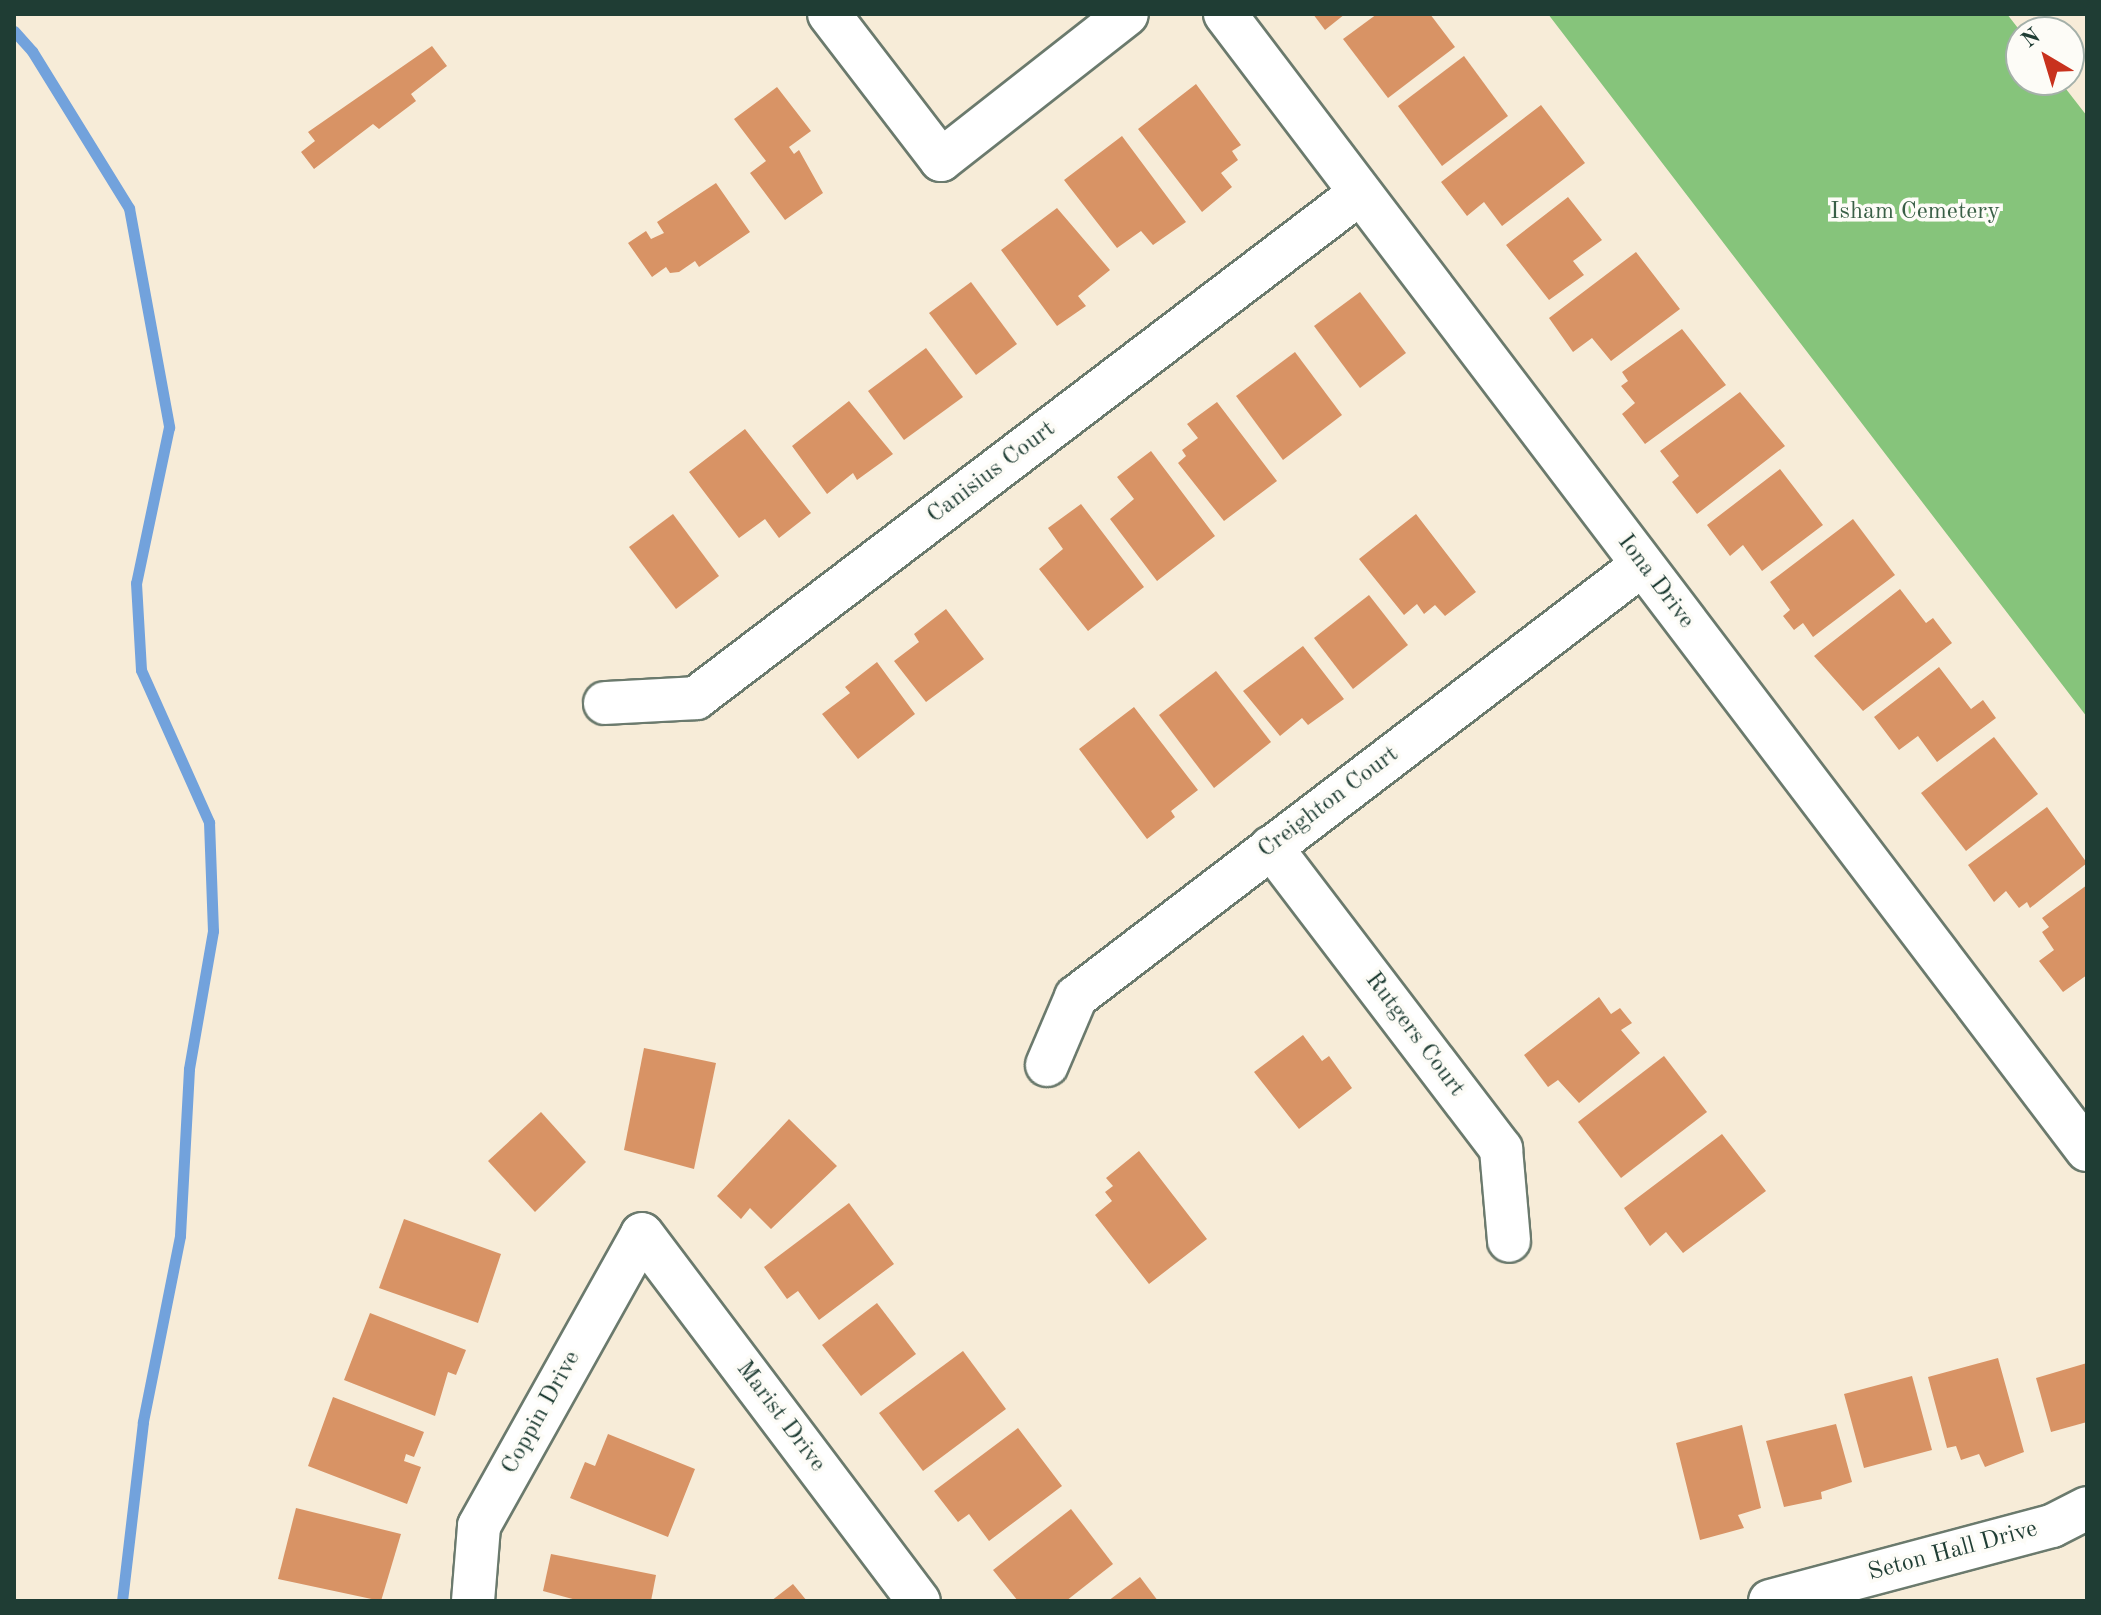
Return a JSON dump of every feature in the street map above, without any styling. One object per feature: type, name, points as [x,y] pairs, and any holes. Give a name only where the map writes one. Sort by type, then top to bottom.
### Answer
[{"type":"street","points":[[829,14],[941,160],[1127,14]]},
{"type":"street","name":"Iona Drive","points":[[1225,14],[2087,1150]]},
{"type":"street","name":"Canisius Court","points":[[605,703],[696,698],[1360,193]]},
{"type":"street","name":"Creighton Court","points":[[1047,1065],[1076,997],[1642,565]]},
{"type":"street","name":"Rutgers Court","points":[[1271,847],[1501,1149],[1509,1241]]},
{"type":"street","name":"Coppin Drive","points":[[473,1601],[479,1526],[642,1234]]},
{"type":"street","name":"Marist Drive","points":[[642,1234],[919,1601]]},
{"type":"street","name":"Seton Hall Drive","points":[[1770,1601],[2052,1526],[2087,1508]]},
{"type":"green space","name":"Isham Cemetery","points":[[1548,14],[2007,14],[2005,96],[2071,96],[2087,116],[2087,717]]},
{"type":"building","points":[[1313,14],[1345,14],[1325,30]]},
{"type":"building","points":[[1377,14],[1430,14],[1455,47],[1388,98],[1343,39]]},
{"type":"building","points":[[432,46],[447,66],[411,94],[416,101],[379,129],[373,124],[314,169],[301,152],[315,141],[308,132]]},
{"type":"building","points":[[1464,56],[1508,116],[1442,166],[1398,106]]},
{"type":"building","points":[[1196,84],[1241,145],[1232,151],[1238,160],[1221,173],[1232,187],[1202,212],[1138,129]]},
{"type":"building","points":[[777,87],[811,131],[789,147],[794,154],[799,150],[823,193],[785,220],[750,173],[766,161],[734,119]]},
{"type":"building","points":[[1541,105],[1585,163],[1502,226],[1484,202],[1467,216],[1441,182]]},
{"type":"building","points":[[1122,136],[1186,222],[1153,245],[1141,231],[1117,248],[1064,180]]},
{"type":"building","points":[[716,183],[750,232],[699,267],[695,261],[679,272],[670,273],[666,267],[652,277],[628,243],[646,231],[651,239],[664,233],[657,222]]},
{"type":"building","points":[[1568,197],[1602,240],[1573,261],[1584,275],[1549,300],[1506,245]]},
{"type":"building","points":[[1057,208],[1110,270],[1078,296],[1086,306],[1057,326],[1001,250]]},
{"type":"building","points":[[1636,252],[1680,309],[1611,361],[1592,338],[1573,352],[1549,318]]},
{"type":"building","points":[[971,282],[1017,344],[976,375],[929,313]]},
{"type":"building","points":[[1360,292],[1406,353],[1360,388],[1314,326]]},
{"type":"building","points":[[1682,329],[1726,385],[1645,444],[1622,414],[1635,403],[1621,386],[1628,381],[1622,372]]},
{"type":"building","points":[[926,348],[963,397],[904,440],[868,391]]},
{"type":"building","points":[[1295,352],[1342,415],[1283,460],[1236,396]]},
{"type":"building","points":[[1740,392],[1785,446],[1697,514],[1672,482],[1679,476],[1660,451]]},
{"type":"building","points":[[849,401],[893,454],[857,480],[853,473],[827,494],[792,446]]},
{"type":"building","points":[[1217,402],[1277,481],[1224,521],[1178,463],[1186,456],[1182,450],[1198,438],[1187,424]]},
{"type":"building","points":[[745,429],[811,513],[779,538],[765,519],[739,538],[689,472]]},
{"type":"building","points":[[1151,451],[1215,536],[1157,581],[1110,519],[1134,499],[1117,477]]},
{"type":"building","points":[[1780,469],[1823,525],[1762,571],[1743,545],[1730,556],[1707,525]]},
{"type":"building","points":[[1081,504],[1144,587],[1088,631],[1039,569],[1063,549],[1048,528]]},
{"type":"building","points":[[673,514],[719,576],[676,609],[629,547]]},
{"type":"building","points":[[1416,514],[1476,592],[1445,616],[1435,605],[1424,614],[1417,604],[1404,615],[1359,559]]},
{"type":"building","points":[[1853,519],[1895,575],[1813,637],[1803,623],[1794,630],[1783,616],[1790,610],[1770,582]]},
{"type":"building","points":[[1900,589],[1926,623],[1933,618],[1952,643],[1863,711],[1814,656]]},
{"type":"building","points":[[1369,595],[1408,645],[1353,689],[1314,638]]},
{"type":"building","points":[[946,609],[984,659],[926,702],[894,661],[919,642],[914,634]]},
{"type":"building","points":[[1303,646],[1344,699],[1308,725],[1302,718],[1280,736],[1243,691]]},
{"type":"building","points":[[877,662],[915,714],[858,759],[822,714],[850,693],[845,687]]},
{"type":"building","points":[[1939,667],[1971,709],[1983,700],[1996,718],[1937,762],[1918,736],[1899,750],[1874,717]]},
{"type":"building","points":[[1216,671],[1271,742],[1214,788],[1159,715]]},
{"type":"building","points":[[1134,707],[1198,790],[1171,811],[1175,817],[1147,839],[1079,749]]},
{"type":"building","points":[[1994,737],[2038,794],[1966,851],[1921,793]]},
{"type":"building","points":[[2047,807],[2087,863],[2030,908],[2027,902],[2019,908],[2006,891],[1994,902],[1968,865]]},
{"type":"building","points":[[2087,885],[2087,975],[2063,992],[2039,961],[2054,950],[2042,932],[2049,927],[2042,918]]},
{"type":"building","points":[[1599,997],[1611,1014],[1620,1008],[1632,1023],[1621,1030],[1640,1053],[1579,1103],[1558,1080],[1548,1087],[1524,1055]]},
{"type":"building","points":[[1303,1035],[1322,1061],[1329,1056],[1352,1088],[1299,1129],[1254,1072]]},
{"type":"building","points":[[644,1048],[716,1063],[694,1169],[624,1150]]},
{"type":"building","points":[[1664,1056],[1707,1112],[1621,1178],[1578,1122]]},
{"type":"building","points":[[541,1112],[586,1162],[535,1212],[488,1161]]},
{"type":"building","points":[[789,1119],[837,1166],[771,1229],[750,1208],[741,1219],[717,1196]]},
{"type":"building","points":[[1722,1134],[1766,1191],[1683,1253],[1666,1232],[1650,1246],[1624,1208]]},
{"type":"building","points":[[1139,1151],[1207,1239],[1149,1284],[1095,1215],[1112,1201],[1105,1192],[1113,1186],[1106,1178]]},
{"type":"building","points":[[849,1203],[894,1264],[819,1320],[798,1291],[787,1299],[764,1267]]},
{"type":"building","points":[[404,1219],[501,1254],[478,1323],[379,1288]]},
{"type":"building","points":[[877,1303],[916,1354],[861,1396],[822,1345]]},
{"type":"building","points":[[370,1313],[466,1350],[456,1375],[448,1372],[435,1416],[344,1380]]},
{"type":"building","points":[[963,1351],[1006,1409],[923,1471],[879,1413]]},
{"type":"building","points":[[1998,1358],[2024,1452],[1985,1467],[1979,1454],[1961,1460],[1956,1446],[1947,1448],[1928,1377]]},
{"type":"building","points":[[2087,1363],[2087,1422],[2051,1432],[2036,1378]]},
{"type":"building","points":[[1912,1376],[1932,1450],[1864,1468],[1844,1394]]},
{"type":"building","points":[[333,1397],[424,1432],[414,1457],[406,1454],[404,1461],[421,1467],[407,1504],[308,1466]]},
{"type":"building","points":[[1836,1424],[1852,1482],[1821,1492],[1822,1499],[1784,1507],[1766,1441]]},
{"type":"building","points":[[1742,1425],[1761,1508],[1738,1515],[1744,1528],[1700,1540],[1676,1443]]},
{"type":"building","points":[[1018,1428],[1062,1486],[989,1541],[969,1514],[958,1522],[934,1491]]},
{"type":"building","points":[[608,1434],[695,1469],[668,1537],[570,1498],[585,1462],[595,1466]]},
{"type":"building","points":[[296,1508],[401,1534],[381,1601],[278,1579]]},
{"type":"building","points":[[1071,1509],[1113,1564],[1066,1601],[1018,1601],[993,1570]]},
{"type":"building","points":[[551,1554],[656,1575],[651,1601],[580,1601],[543,1591]]},
{"type":"building","points":[[1140,1577],[1158,1601],[1108,1601]]},
{"type":"building","points":[[793,1584],[807,1601],[771,1601]]},
{"type":"waterway","points":[[14,31],[32,51],[129,208],[169,427],[136,583],[141,670],[209,822],[213,931],[189,1069],[180,1236],[143,1422],[122,1601]]}]
